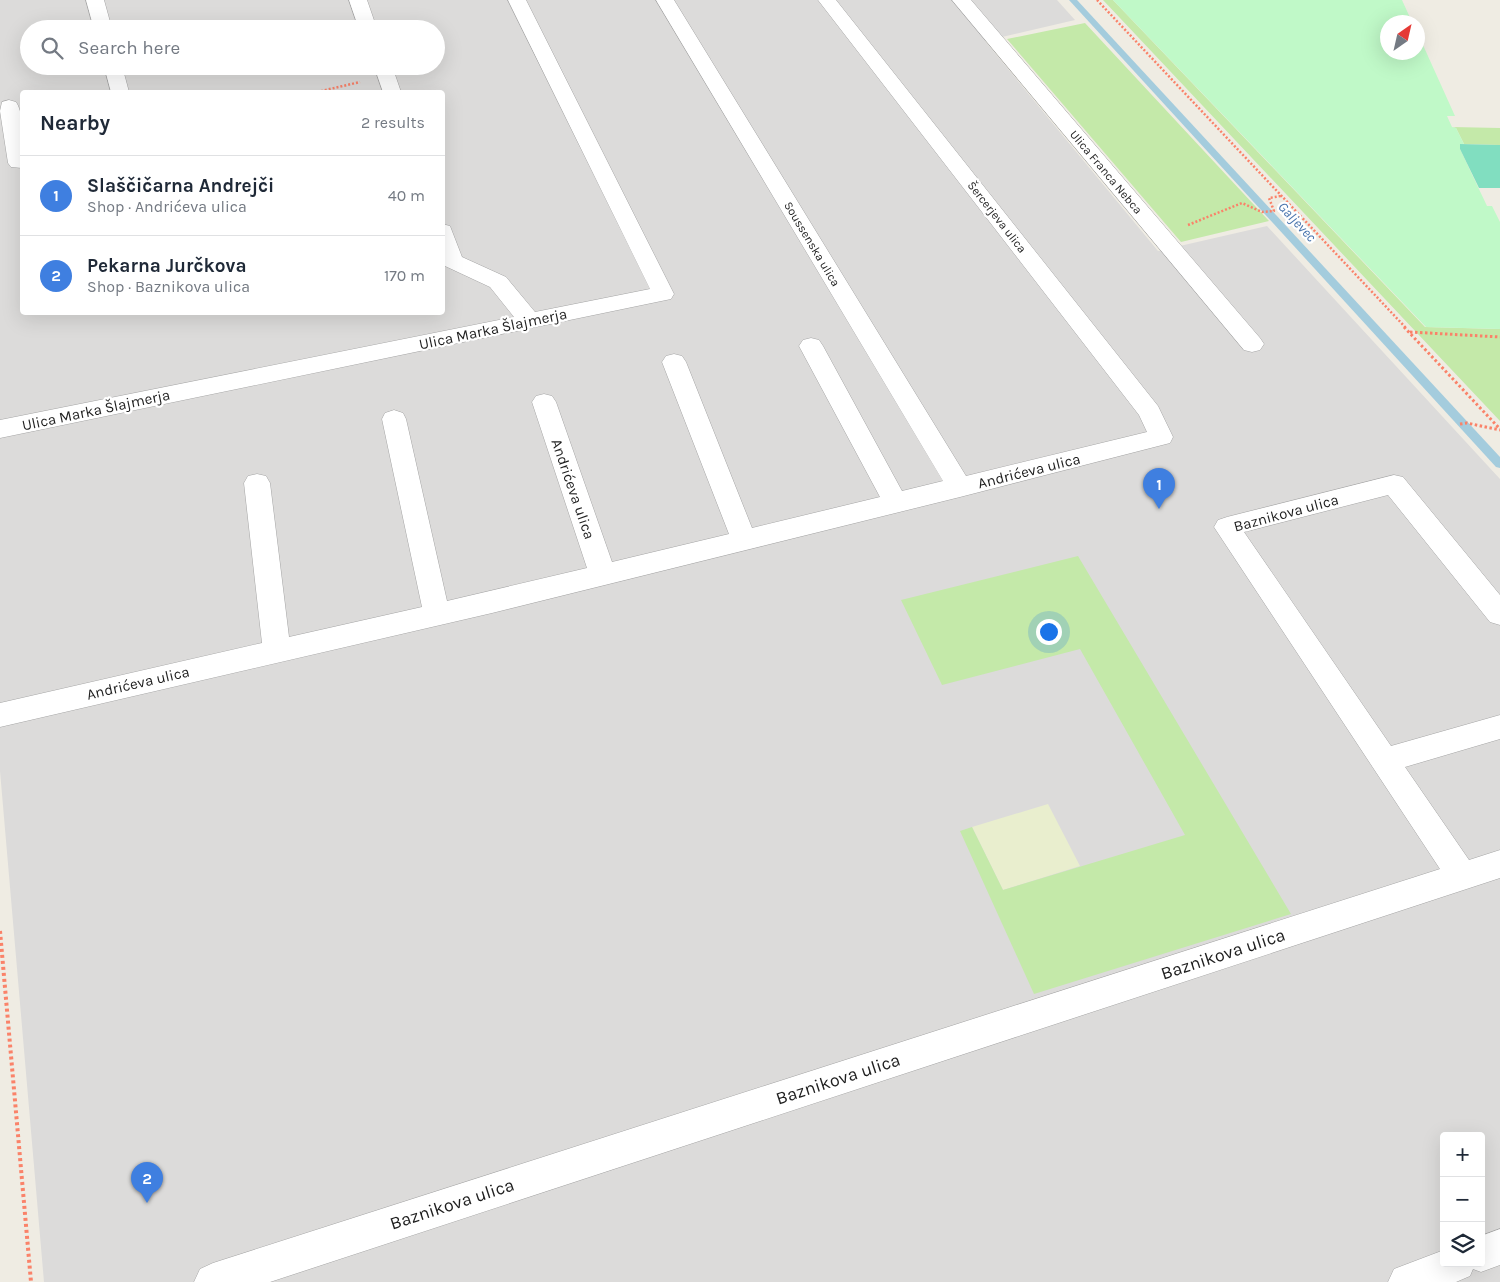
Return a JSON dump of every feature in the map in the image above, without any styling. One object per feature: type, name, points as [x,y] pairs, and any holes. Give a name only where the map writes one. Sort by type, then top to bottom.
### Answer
[{"type":"street","points":[[94,0],[100,20]]},
{"type":"street","points":[[358,0],[365,20]]},
{"type":"street","name":"Ulica Marka Šlajmerja","points":[[0,429],[663,294],[516,0]]},
{"type":"street","name":"Soussenska ulica","points":[[664,0],[960,488]]},
{"type":"street","name":"Šercerjeva ulica","points":[[827,0],[1150,412],[1161,438]]},
{"type":"street","name":"Ulica Franca Nebca","points":[[961,0],[1252,344]]},
{"type":"street","points":[[115,75],[119,90]]},
{"type":"street","points":[[9,106],[13,164]]},
{"type":"street","points":[[445,239],[453,261],[498,282],[530,321]]},
{"type":"street","points":[[811,346],[896,504]]},
{"type":"street","points":[[674,362],[744,540]]},
{"type":"street","name":"Andrićeva ulica","points":[[544,402],[602,575]]},
{"type":"street","points":[[394,419],[436,614]]},
{"type":"street","name":"Andrićeva ulica","points":[[0,716],[602,575],[1161,438]]},
{"type":"street","points":[[257,483],[277,651]]},
{"type":"street","name":"Baznikova ulica","points":[[1462,876],[1227,527],[1394,484],[1500,614]]},
{"type":"street","points":[[1384,760],[1500,727]]},
{"type":"street","name":"Baznikova ulica","points":[[213,1282],[1500,864]]},
{"type":"street","points":[[1485,1253],[1500,1247]]},
{"type":"street","points":[[1407,1282],[1446,1267]]},
{"type":"path","points":[[1097,0],[1500,429]]},
{"type":"path","points":[[320,90],[387,78]]},
{"type":"path","points":[[1158,234],[1200,222],[1226,208],[1242,203],[1263,213],[1272,212],[1274,211],[1269,198],[1281,196]]},
{"type":"path","points":[[1410,332],[1500,337]]},
{"type":"path","points":[[1460,424],[1467,422],[1500,429]]},
{"type":"path","points":[[0,931],[31,1282]]},
{"type":"shaded area","points":[[0,0],[1057,0],[1075,20],[985,41],[1158,251],[1267,226],[1500,479],[1500,1282],[44,1282],[0,771]]},
{"type":"green space","points":[[1103,0],[1113,0],[1425,327],[1500,329],[1500,421]]},
{"type":"green space","points":[[1113,0],[1402,0],[1409,15],[1380,15],[1380,60],[1425,60],[1425,50],[1455,116],[1447,116],[1464,144],[1460,144],[1460,149],[1487,206],[1492,206],[1500,222],[1500,329],[1426,327]]},
{"type":"green space","points":[[1085,23],[1269,221],[1181,242],[1007,39]]},
{"type":"green space","points":[[1452,127],[1500,128],[1500,145],[1464,144],[1456,128]]},
{"type":"green space","points":[[1460,144],[1500,145],[1500,188],[1479,188],[1460,149]]},
{"type":"green space","points":[[1078,556],[1291,914],[1034,994],[960,831],[972,827],[1003,890],[1185,835],[1080,649],[942,685],[901,600]]},
{"type":"green space","points":[[1048,804],[1080,866],[1003,890],[972,827]]},
{"type":"waterway","name":"Galjevec","points":[[1073,0],[1500,464]]},
{"type":"place","name":"Slaščičarna Andrejči","points":[[1159,509]]},
{"type":"place","name":"Pekarna Jurčkova","points":[[147,1203]]}]
